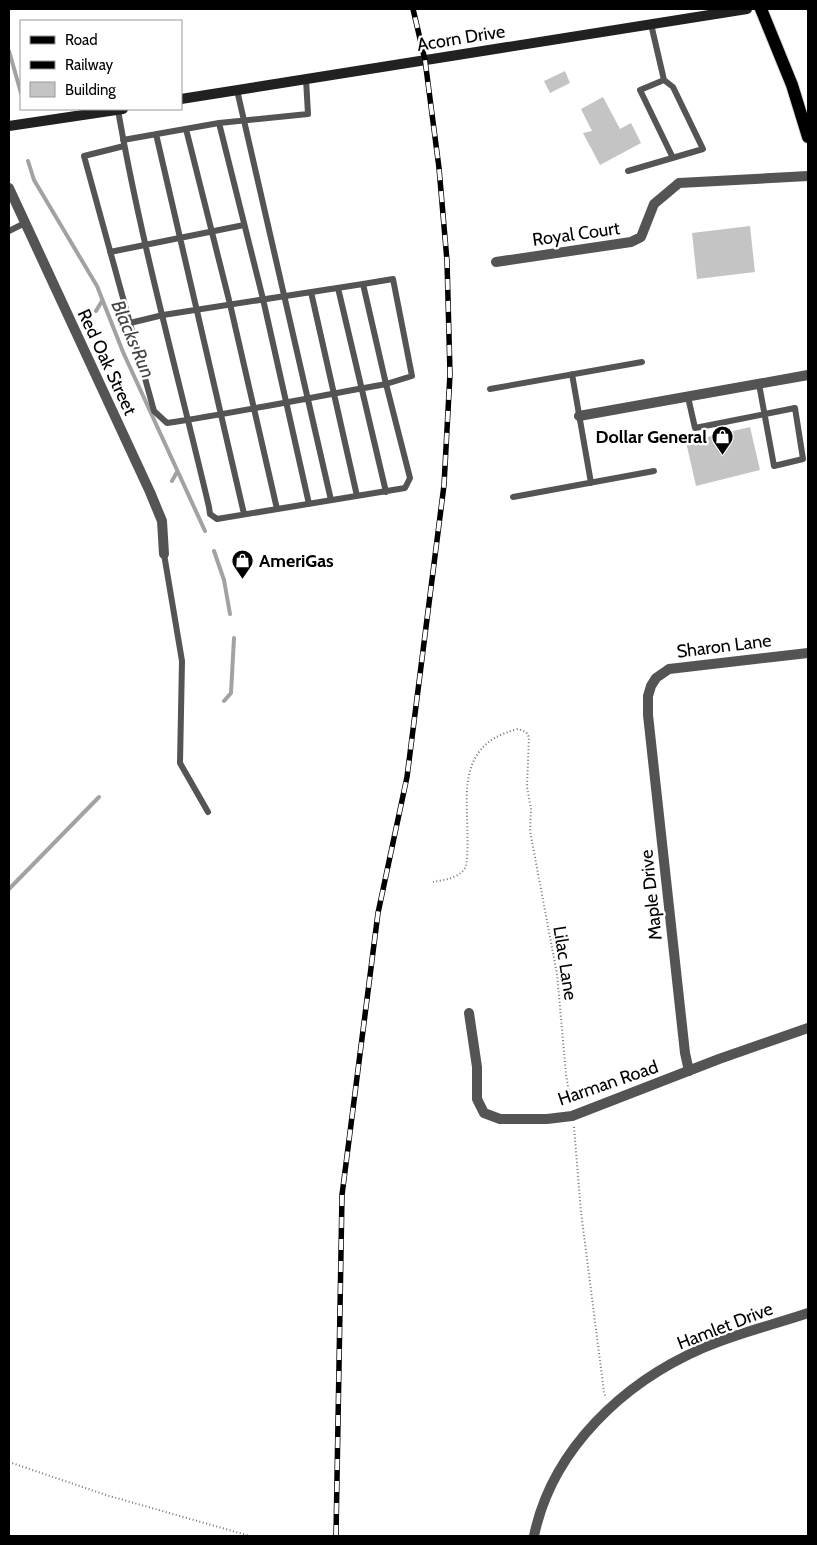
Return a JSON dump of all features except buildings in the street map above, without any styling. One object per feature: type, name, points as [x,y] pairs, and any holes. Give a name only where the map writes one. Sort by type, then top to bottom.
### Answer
[{"type":"main road","points":[[761,9],[792,85],[808,137]]},
{"type":"street","name":"Acorn Drive","points":[[182,99],[747,9]]},
{"type":"street","points":[[9,126],[114,110]]},
{"type":"street","name":"Royal Court","points":[[496,262],[631,242],[641,237],[654,204],[679,183],[808,176]]},
{"type":"street","name":"Red Oak Street","points":[[9,188],[150,492],[162,521],[164,554]]},
{"type":"street","points":[[579,416],[808,375]]},
{"type":"street","name":"Sharon Lane","points":[[648,716],[648,696],[651,686],[656,678],[669,669],[808,653]]},
{"type":"street","name":"Maple Drive","points":[[648,716],[679,1004],[689,1071]]},
{"type":"street","name":"Harman Road","points":[[469,1012],[478,1099],[484,1113],[500,1119],[547,1119],[572,1116],[808,1028]]},
{"type":"street","name":"Hamlet Drive","points":[[534,1536],[542,1504],[559,1470],[584,1435],[612,1406],[668,1366],[703,1348],[808,1313]]},
{"type":"lane","points":[[628,171],[703,149],[673,87],[664,80],[651,24]]},
{"type":"lane","points":[[130,323],[164,315],[393,279],[412,376],[386,384],[334,394],[166,423],[154,411],[84,156],[156,134],[186,128],[243,119],[308,114],[306,79]]},
{"type":"lane","points":[[664,80],[640,90],[673,158]]},
{"type":"lane","points":[[237,90],[331,500]]},
{"type":"lane","points":[[121,110],[124,143],[147,244],[210,514],[216,519],[405,488],[410,478],[363,284]]},
{"type":"lane","points":[[219,123],[263,299],[309,504]]},
{"type":"lane","points":[[186,128],[230,304],[277,509]]},
{"type":"lane","points":[[156,134],[244,514]]},
{"type":"lane","points":[[9,231],[24,223]]},
{"type":"lane","points":[[110,252],[244,225]]},
{"type":"lane","points":[[338,288],[386,492]]},
{"type":"lane","points":[[311,292],[357,496]]},
{"type":"lane","points":[[490,389],[642,362]]},
{"type":"lane","points":[[572,374],[591,483]]},
{"type":"lane","points":[[688,397],[696,428],[764,414],[794,408],[803,459],[774,466],[764,414],[759,384]]},
{"type":"lane","points":[[513,497],[654,471]]},
{"type":"lane","points":[[164,554],[182,661],[180,762],[208,812]]},
{"type":"path","name":"Lilac Lane","points":[[432,882],[448,879],[460,874],[466,866],[468,781],[475,756],[494,738],[518,729],[526,732],[529,737],[527,787],[531,809],[530,831],[557,974],[566,1074],[604,1392],[612,1406]]},
{"type":"path","points":[[9,1462],[106,1495],[250,1536]]},
{"type":"waterway","name":"Blacks Run","points":[[9,51],[20,90]]},
{"type":"waterway","name":"Blacks Run","points":[[28,161],[34,180],[97,286],[123,352],[205,531]]},
{"type":"waterway","points":[[96,311],[102,301]]},
{"type":"waterway","points":[[172,481],[177,472]]},
{"type":"waterway","name":"Blacks Run","points":[[214,551],[224,580],[230,614]]},
{"type":"waterway","name":"Blacks Run","points":[[224,701],[231,693],[234,638]]},
{"type":"waterway","name":"Blacks Run","points":[[9,889],[99,797]]},
{"type":"railway","points":[[336,1536],[342,1195],[378,913],[407,777],[444,485],[450,374],[447,261],[439,168],[425,60],[413,9]]},
{"type":"place","name":"Dollar General","points":[[723,456]]},
{"type":"place","name":"AmeriGas","points":[[243,580]]}]
